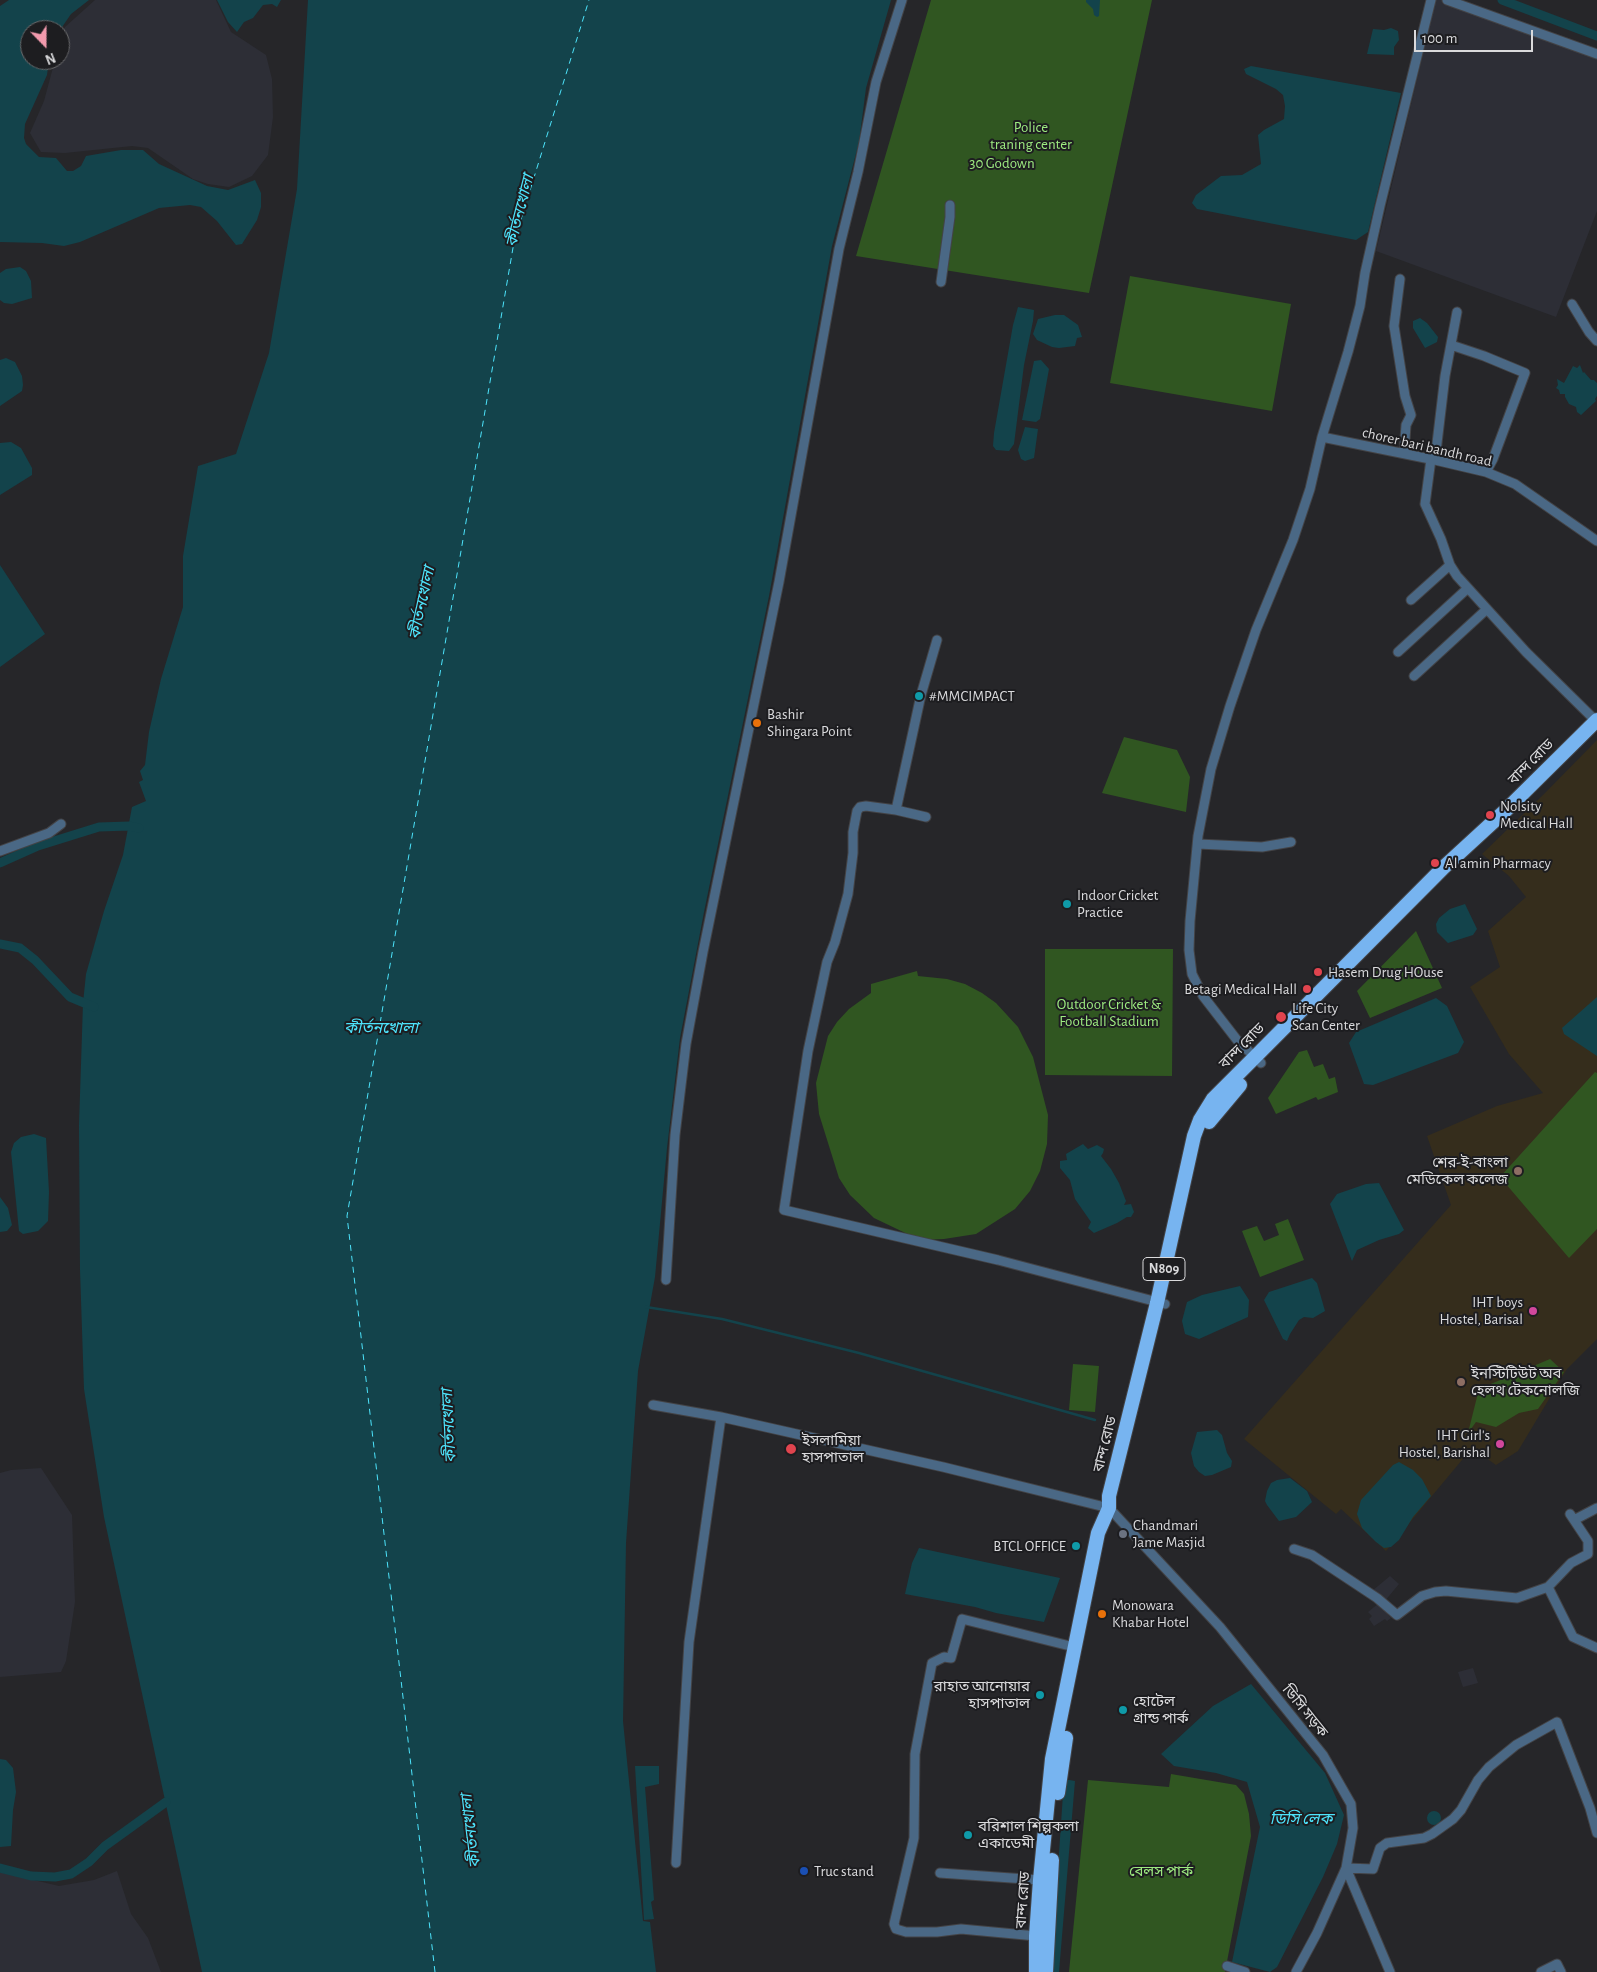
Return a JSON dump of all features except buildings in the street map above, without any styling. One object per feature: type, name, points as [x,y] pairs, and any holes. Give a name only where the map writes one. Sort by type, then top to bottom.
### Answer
[{"type":"highway","name":"বান্দ রোড","points":[[1036,1972],[1036,1936],[1040,1880],[1052,1764],[1074,1647],[1098,1533],[1108,1508],[1115,1497],[1204,1129],[1258,1060],[1449,874],[1597,724]]},
{"type":"highway","name":"বান্দ রোড","points":[[1046,1972],[1050,1883],[1058,1783],[1107,1536],[1108,1508]]},
{"type":"street","points":[[666,1280],[675,1135],[686,1044],[701,961],[786,545],[839,249],[858,172],[876,82],[902,0]]},
{"type":"street","points":[[1258,1060],[1238,1040],[1203,996],[1192,974],[1189,950],[1198,844],[1211,770],[1230,706],[1256,630],[1293,540],[1310,489],[1322,437],[1360,306],[1369,254],[1431,0]]},
{"type":"street","points":[[1447,0],[1597,54]]},
{"type":"street","points":[[941,282],[950,205]]},
{"type":"street","points":[[1400,279],[1394,326],[1405,396],[1410,414],[1406,426],[1404,453]]},
{"type":"street","points":[[1572,304],[1589,332],[1597,341]]},
{"type":"street","points":[[1457,312],[1425,504],[1450,565],[1468,588],[1526,652],[1597,724]]},
{"type":"street","points":[[1451,345],[1525,373],[1493,459],[1486,472]]},
{"type":"street","name":"chorer bari bandh road","points":[[1322,437],[1486,472],[1515,484],[1597,541]]},
{"type":"street","points":[[1411,600],[1450,565]]},
{"type":"street","points":[[1398,652],[1468,588]]},
{"type":"street","points":[[1414,676],[1487,609]]},
{"type":"street","points":[[896,810],[921,695],[937,640]]},
{"type":"street","points":[[926,817],[866,806],[860,807],[857,811],[853,832],[853,853],[848,894],[835,942],[827,962],[808,1051],[784,1210],[998,1260],[1161,1304]]},
{"type":"street","points":[[0,851],[49,833],[61,824]]},
{"type":"street","points":[[1198,844],[1262,847],[1291,842]]},
{"type":"street","points":[[653,1405],[721,1417],[943,1467],[1046,1491],[1108,1508]]},
{"type":"street","points":[[676,1863],[689,1642],[721,1417]]},
{"type":"street","name":"ডিসি সড়ক","points":[[1108,1508],[1220,1627],[1323,1756],[1351,1804],[1354,1828],[1346,1868],[1317,1933],[1296,1972]]},
{"type":"street","points":[[1294,1549],[1312,1555],[1377,1598],[1397,1615],[1422,1596],[1435,1592],[1518,1598],[1548,1588],[1571,1563],[1588,1554],[1588,1541],[1572,1517],[1597,1508]]},
{"type":"street","points":[[1548,1588],[1573,1637],[1596,1646]]},
{"type":"street","points":[[1036,1936],[961,1929],[937,1932],[906,1932],[896,1929],[894,1924],[914,1838],[915,1754],[932,1662],[944,1657],[951,1658],[962,1619],[1074,1647]]},
{"type":"street","points":[[1390,1972],[1346,1868],[1373,1868],[1380,1848],[1388,1842],[1424,1838],[1453,1819],[1461,1810],[1478,1780],[1489,1767],[1516,1745],[1557,1722],[1590,1808],[1597,1833]]},
{"type":"street","points":[[940,1873],[1040,1880]]},
{"type":"street","points":[[1542,1972],[1557,1964],[1561,1972]]},
{"type":"street","points":[[1227,1966],[1245,1972]]},
{"type":"shaded area","points":[[95,0],[216,0],[231,32],[266,55],[272,79],[273,117],[268,155],[252,176],[229,187],[208,184],[193,179],[148,148],[132,146],[65,153],[41,152],[30,133],[44,101],[52,70],[70,70],[70,22]]},
{"type":"shaded area","points":[[1436,0],[1445,0],[1597,56],[1597,211],[1556,317],[1376,251]]},
{"type":"shaded area","name":"শের-ই-বাংলা মেডিকেল কলেজ","points":[[1597,740],[1597,1339],[1567,1369],[1518,1451],[1496,1465],[1472,1448],[1386,1551],[1341,1509],[1336,1514],[1244,1439],[1451,1205],[1427,1136],[1497,1106],[1543,1093],[1509,1054],[1470,987],[1500,967],[1488,931],[1526,897],[1509,876],[1482,854]]},
{"type":"shaded area","points":[[41,1468],[72,1515],[75,1602],[66,1661],[61,1672],[0,1677],[0,1473],[11,1470]]},
{"type":"shaded area","points":[[1390,1576],[1399,1584],[1384,1602],[1372,1591]]},
{"type":"shaded area","points":[[1379,1603],[1391,1618],[1387,1621],[1385,1619],[1374,1626],[1369,1619],[1372,1616],[1368,1612]]},
{"type":"shaded area","points":[[1473,1668],[1478,1683],[1463,1687],[1458,1672]]},
{"type":"shaded area","points":[[117,1871],[131,1914],[148,1938],[161,1972],[0,1972],[0,1872],[59,1886],[94,1880]]},
{"type":"green space","name":"30 Godown","points":[[931,0],[1152,0],[1089,293],[856,256]]},
{"type":"green space","points":[[1130,276],[1291,304],[1272,411],[1110,383]]},
{"type":"green space","points":[[1124,737],[1177,750],[1190,777],[1186,812],[1102,793]]},
{"type":"green space","points":[[1416,931],[1442,988],[1370,1018],[1357,991]]},
{"type":"green space","name":"Outdoor Cricket & Football Stadium","points":[[1045,949],[1173,949],[1172,1076],[1045,1075]]},
{"type":"green space","points":[[917,971],[918,976],[947,979],[965,984],[982,993],[996,1003],[1018,1027],[1033,1057],[1048,1115],[1047,1144],[1040,1171],[1030,1191],[1015,1209],[976,1234],[944,1239],[920,1240],[874,1218],[850,1195],[839,1178],[819,1114],[816,1083],[828,1036],[837,1022],[849,1009],[871,993],[871,984]]},
{"type":"green space","points":[[1307,1050],[1314,1067],[1323,1064],[1329,1079],[1335,1077],[1338,1092],[1318,1100],[1316,1097],[1276,1114],[1268,1098],[1299,1052]]},
{"type":"green space","points":[[1595,1072],[1597,1073],[1597,1229],[1569,1258],[1500,1177]]},
{"type":"green space","points":[[1288,1219],[1304,1260],[1260,1277],[1242,1231],[1257,1226],[1264,1241],[1279,1235],[1275,1224]]},
{"type":"green space","points":[[1550,1359],[1564,1372],[1538,1409],[1519,1413],[1496,1427],[1476,1422],[1468,1433],[1479,1389]]},
{"type":"green space","points":[[1073,1364],[1099,1366],[1095,1412],[1069,1410]]},
{"type":"green space","name":"বেলস পার্ক","points":[[1171,1774],[1236,1785],[1244,1794],[1249,1814],[1251,1836],[1225,1972],[1069,1972],[1088,1780],[1169,1787]]},
{"type":"water","points":[[9,0],[89,0],[71,14],[67,20],[20,20],[20,70],[48,70],[25,124],[24,138],[26,144],[39,157],[56,158],[67,171],[73,171],[81,166],[86,156],[121,150],[143,150],[159,164],[207,186],[228,190],[255,180],[261,193],[261,207],[257,220],[242,244],[236,245],[217,221],[201,207],[190,205],[159,208],[80,242],[64,246],[42,243],[0,242],[0,6]]},
{"type":"water","points":[[217,0],[281,0],[277,7],[272,4],[263,5],[253,18],[244,22],[237,32],[228,22]]},
{"type":"water","name":"কীর্তনখোলা","points":[[308,0],[891,0],[866,88],[859,142],[832,246],[769,596],[680,1038],[655,1277],[638,1371],[626,1543],[623,1721],[643,1921],[650,1922],[656,1972],[202,1972],[104,1517],[84,1389],[80,1270],[79,1125],[83,1003],[86,974],[104,911],[123,855],[132,807],[146,801],[139,782],[143,780],[140,771],[145,765],[149,732],[161,679],[183,607],[183,556],[198,466],[236,454],[269,353],[297,189]]},
{"type":"water","points":[[1086,0],[1100,0],[1099,16],[1094,15],[1093,9]]},
{"type":"water","points":[[1391,28],[1398,31],[1399,40],[1394,47],[1394,55],[1367,54],[1373,29],[1384,30]]},
{"type":"water","points":[[1251,66],[1401,93],[1368,232],[1356,240],[1197,209],[1192,203],[1196,195],[1221,176],[1242,175],[1261,164],[1258,135],[1284,119],[1285,106],[1283,95],[1276,89],[1246,74],[1244,69]]},
{"type":"water","points":[[20,267],[26,271],[31,281],[32,298],[12,304],[4,303],[0,300],[0,273],[6,269]]},
{"type":"water","points":[[1018,307],[1034,310],[1033,321],[1024,365],[1014,444],[1009,451],[996,450],[993,446],[994,433],[1013,325]]},
{"type":"water","points":[[1064,315],[1078,325],[1082,337],[1077,338],[1075,346],[1052,347],[1037,340],[1033,334],[1038,319]]},
{"type":"water","points":[[1420,318],[1427,323],[1438,337],[1437,342],[1425,348],[1413,328],[1413,321]]},
{"type":"water","points":[[6,358],[15,362],[22,376],[23,385],[22,391],[0,406],[0,360]]},
{"type":"water","points":[[1041,360],[1049,369],[1040,419],[1036,422],[1022,420],[1034,361]]},
{"type":"water","points":[[1580,365],[1583,373],[1597,383],[1596,401],[1581,415],[1577,412],[1576,407],[1569,404],[1565,394],[1560,394],[1556,388],[1558,385],[1557,379],[1564,383],[1573,366],[1577,368]]},
{"type":"water","points":[[1025,427],[1038,429],[1034,458],[1025,461],[1021,459],[1018,450]]},
{"type":"water","points":[[11,442],[21,448],[32,468],[32,475],[0,495],[0,443]]},
{"type":"water","points":[[0,565],[45,634],[0,667]]},
{"type":"water","points":[[1465,904],[1477,929],[1473,935],[1448,943],[1437,932],[1436,924],[1439,918],[1450,909]]},
{"type":"water","points":[[1597,997],[1597,1056],[1564,1034],[1562,1028]]},
{"type":"water","points":[[1436,998],[1447,1006],[1464,1042],[1458,1053],[1373,1085],[1364,1084],[1349,1043],[1356,1032]]},
{"type":"water","points":[[34,1134],[46,1138],[49,1192],[48,1221],[38,1231],[23,1234],[19,1231],[11,1152],[14,1143],[21,1137]]},
{"type":"water","points":[[1083,1144],[1088,1149],[1097,1145],[1104,1149],[1101,1156],[1119,1183],[1126,1201],[1124,1205],[1131,1204],[1134,1212],[1131,1217],[1127,1217],[1094,1233],[1088,1228],[1091,1222],[1075,1199],[1070,1180],[1060,1168],[1060,1161],[1067,1160],[1066,1154]]},
{"type":"water","points":[[1379,1183],[1404,1230],[1399,1234],[1379,1240],[1357,1250],[1352,1261],[1330,1204],[1337,1194],[1366,1184]]},
{"type":"water","points":[[0,1197],[8,1208],[12,1225],[7,1231],[0,1232]]},
{"type":"water","points":[[1312,1278],[1317,1283],[1325,1311],[1313,1318],[1304,1317],[1299,1320],[1287,1341],[1283,1339],[1264,1300],[1269,1292]]},
{"type":"water","points":[[1240,1286],[1249,1300],[1248,1317],[1199,1339],[1185,1334],[1182,1321],[1187,1302],[1202,1295]]},
{"type":"water","points":[[1217,1430],[1222,1435],[1227,1453],[1232,1461],[1231,1467],[1205,1476],[1194,1466],[1191,1453],[1197,1432]]},
{"type":"water","points":[[1399,1462],[1413,1470],[1422,1479],[1431,1496],[1413,1517],[1399,1540],[1391,1547],[1384,1548],[1362,1528],[1357,1514],[1361,1500],[1393,1465]]},
{"type":"water","points":[[1290,1478],[1307,1491],[1312,1502],[1296,1517],[1279,1521],[1265,1501],[1267,1491],[1271,1483]]},
{"type":"water","points":[[919,1548],[1060,1578],[1044,1622],[905,1594],[912,1563]]},
{"type":"water","name":"ডিসি লেক","points":[[1251,1684],[1325,1773],[1344,1815],[1337,1844],[1323,1877],[1277,1967],[1270,1972],[1232,1962],[1260,1827],[1247,1782],[1216,1773],[1174,1766],[1161,1754],[1213,1706]]},
{"type":"water","points":[[0,1759],[6,1760],[13,1768],[16,1792],[11,1846],[0,1847]]},
{"type":"water","points":[[635,1766],[659,1766],[659,1784],[645,1787],[654,1900],[651,1902],[654,1919],[644,1920]]},
{"type":"water","points":[[1064,1779],[1075,1781],[1059,1972],[1051,1972]]},
{"type":"water","points":[[1431,1811],[1437,1811],[1441,1818],[1437,1825],[1431,1825],[1427,1821],[1427,1815]]},
{"type":"waterway","points":[[1502,0],[1597,36]]},
{"type":"waterway","points":[[0,863],[38,846],[99,827],[129,826],[139,828]]},
{"type":"waterway","points":[[0,944],[20,948],[35,960],[70,997],[94,1007]]},
{"type":"waterway","points":[[646,1307],[722,1319],[859,1353],[1095,1420]]},
{"type":"waterway","points":[[0,1868],[31,1876],[55,1877],[71,1874],[89,1862],[105,1846],[166,1802]]},
{"type":"ferry route","points":[[435,1972],[347,1216],[514,242],[589,0]]},
{"type":"place","name":"#MMCIMPACT","points":[[919,696]]},
{"type":"place","name":"Bashir Shingara Point","points":[[757,723]]},
{"type":"place","name":"Nolsity Medical Hall","points":[[1490,815]]},
{"type":"place","name":"Al amin Pharmacy","points":[[1435,863]]},
{"type":"place","name":"Indoor Cricket Practice","points":[[1067,904]]},
{"type":"place","name":"Hasem Drug HOuse","points":[[1318,972]]},
{"type":"place","name":"Betagi Medical Hall","points":[[1307,989]]},
{"type":"place","name":"Life City Scan Center","points":[[1281,1017]]},
{"type":"place","name":"শের-ই-বাংলা মেডিকেল কলেজ","points":[[1518,1171]]},
{"type":"place","name":"IHT boys Hostel, Barisal","points":[[1533,1311]]},
{"type":"place","name":"ইনস্টিটিউট অব হেলথ টেকনোলজি","points":[[1461,1382]]},
{"type":"place","name":"IHT Girl's Hostel, Barishal","points":[[1500,1444]]},
{"type":"place","name":"ইসলামিয়া হাসপাতাল","points":[[791,1449]]},
{"type":"place","name":"Chandmari Jame Masjid","points":[[1123,1534]]},
{"type":"place","name":"BTCL OFFICE","points":[[1076,1546]]},
{"type":"place","name":"Monowara Khabar Hotel","points":[[1102,1614]]},
{"type":"place","name":"রাহাত আনোয়ার হাসপাতাল","points":[[1040,1695]]},
{"type":"place","name":"হোটেল গ্রান্ড পার্ক","points":[[1123,1710]]},
{"type":"place","name":"বরিশাল শিল্পকলা একাডেমী","points":[[968,1835]]},
{"type":"place","name":"Truc stand","points":[[804,1871]]},
{"type":"park label","name":"Police traning center","points":[[1031,136]]}]
